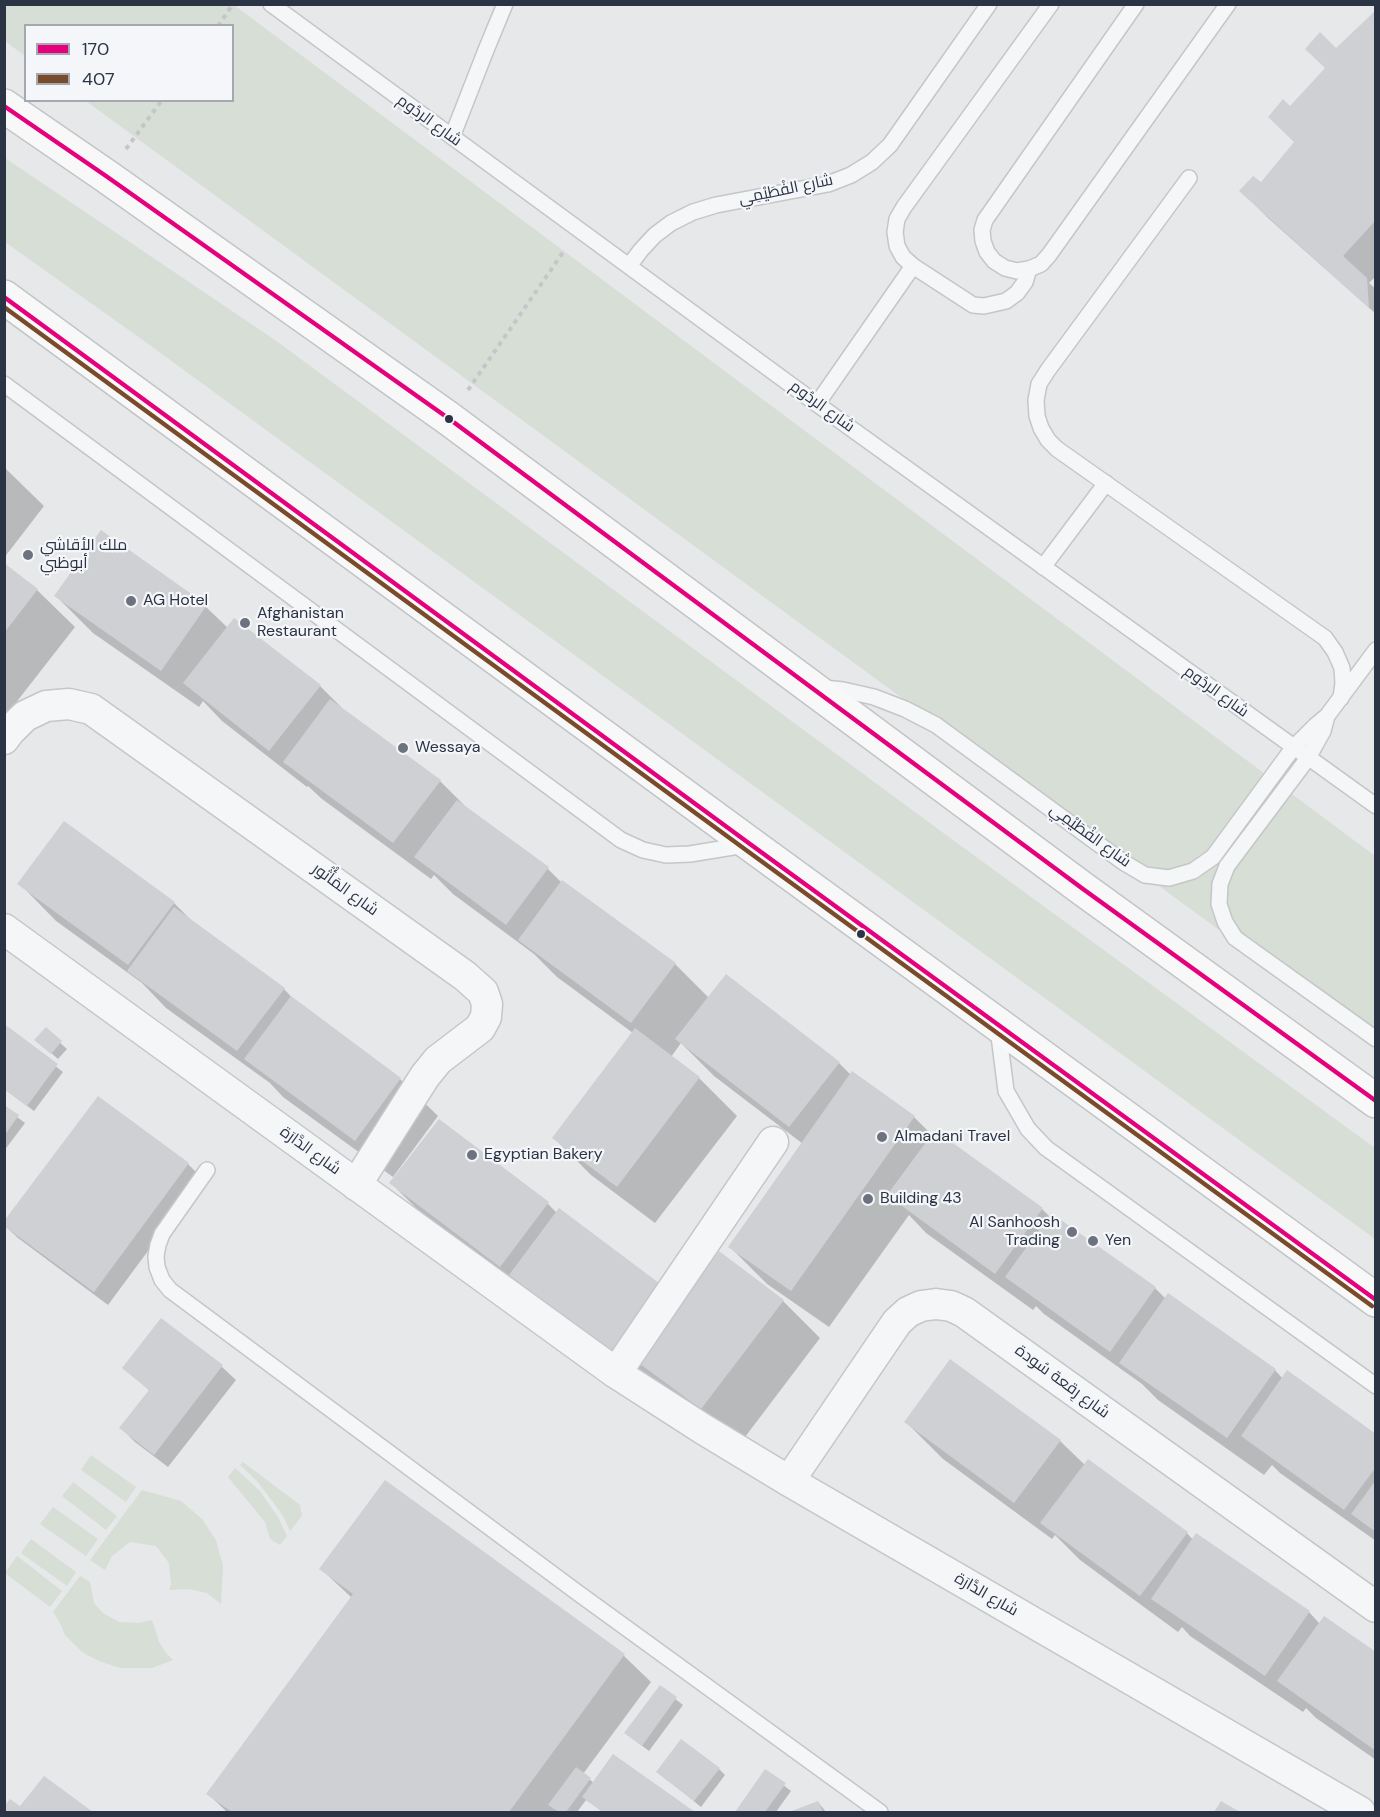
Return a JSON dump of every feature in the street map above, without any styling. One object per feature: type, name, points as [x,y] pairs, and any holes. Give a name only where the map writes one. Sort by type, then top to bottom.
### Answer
[{"type":"main road","points":[[4,106],[448,418],[1083,889],[1376,1101]]},
{"type":"main road","points":[[4,297],[1376,1300]]},
{"type":"street","name":"شارع المَأْثُور","points":[[4,739],[25,716],[46,706],[69,704],[91,709],[465,976],[483,992],[487,1004],[486,1017],[480,1028],[438,1060],[425,1076],[356,1185]]},
{"type":"street","name":"شارع الدَّارَة","points":[[4,929],[616,1372],[703,1429],[1360,1812]]},
{"type":"street","points":[[616,1372],[773,1142]]},
{"type":"street","name":"شارع رِقعة سُودة","points":[[789,1481],[897,1322],[908,1312],[921,1306],[936,1304],[951,1306],[964,1312],[1376,1607]]},
{"type":"lane","name":"شارع الردُوم","points":[[271,4],[817,404],[1376,806]]},
{"type":"lane","points":[[452,137],[505,4]]},
{"type":"lane","name":"شارع الفْطَيْمِي","points":[[629,266],[640,250],[655,235],[671,223],[693,212],[716,204],[828,184],[851,175],[872,162],[890,145],[989,4]]},
{"type":"lane","points":[[1029,269],[1025,282],[1017,293],[1006,301],[984,306],[973,305],[903,257],[897,246],[895,232],[897,219],[1051,4]]},
{"type":"lane","points":[[1136,4],[985,220],[982,230],[987,252],[994,261],[1005,268],[1017,271],[1029,269],[1041,264],[1049,255],[1228,4]]},
{"type":"lane","points":[[1189,178],[1039,384],[1036,400],[1037,416],[1048,440],[1057,449],[1325,638],[1342,668],[1341,698]]},
{"type":"lane","points":[[817,404],[913,266]]},
{"type":"lane","points":[[4,384],[621,840],[643,850],[666,855],[690,854],[750,844]]},
{"type":"lane","points":[[1043,567],[1106,483]]},
{"type":"lane","name":"شارع الفْطَيْمِي","points":[[810,686],[843,690],[874,698],[905,709],[936,725],[1123,862],[1145,874],[1169,878],[1193,871],[1213,857],[1293,748],[1327,716],[1376,650]]},
{"type":"lane","name":"شارع الفْطَيْمِي","points":[[1327,716],[1316,745],[1308,758],[1227,866],[1220,884],[1219,904],[1225,922],[1235,939],[1376,1039]]},
{"type":"lane","points":[[998,1025],[1006,1091],[1028,1129],[1046,1148],[1376,1386]]},
{"type":"lane","points":[[207,1170],[162,1234],[158,1245],[157,1267],[162,1280],[170,1290],[578,1593],[880,1812]]},
{"type":"path","points":[[219,24],[233,4]]},
{"type":"path","points":[[106,176],[161,102]]},
{"type":"path","points":[[448,418],[579,230]]},
{"type":"shaded area","points":[[5,5],[234,5],[1375,856],[1375,1044],[87,102],[234,102],[234,24],[24,24],[24,55],[5,41]]},
{"type":"shaded area","points":[[5,158],[275,340],[1375,1148],[1375,1239],[140,338],[5,242]]},
{"type":"shaded area","points":[[91,1455],[136,1487],[126,1502],[81,1470]]},
{"type":"shaded area","points":[[243,1462],[300,1505],[302,1516],[290,1531],[270,1498],[257,1481],[240,1465]]},
{"type":"shaded area","points":[[235,1468],[259,1490],[278,1517],[287,1536],[280,1545],[270,1539],[265,1522],[228,1477]]},
{"type":"shaded area","points":[[73,1482],[117,1516],[106,1530],[62,1496]]},
{"type":"shaded area","points":[[142,1490],[181,1501],[202,1519],[216,1540],[223,1566],[221,1604],[207,1593],[189,1589],[169,1590],[171,1584],[169,1563],[156,1546],[130,1542],[112,1556],[105,1570],[90,1560]]},
{"type":"shaded area","points":[[53,1507],[98,1539],[86,1556],[40,1524]]},
{"type":"shaded area","points":[[31,1539],[76,1572],[67,1586],[21,1553]]},
{"type":"shaded area","points":[[17,1556],[62,1591],[50,1607],[5,1573]]},
{"type":"shaded area","points":[[80,1576],[90,1582],[94,1603],[103,1613],[119,1622],[138,1623],[152,1620],[159,1642],[173,1660],[152,1668],[120,1668],[82,1652],[65,1635],[53,1612]]},
{"type":"building","points":[[1376,10],[1376,183],[1374,185],[1376,187],[1376,220],[1343,256],[1367,278],[1369,308],[1239,191],[1253,176],[1261,182],[1294,142],[1268,117],[1283,99],[1290,106],[1325,68],[1305,49],[1320,32],[1336,48]]},
{"type":"building","name":"AG Hotel","points":[[101,530],[207,605],[161,671],[54,596]]},
{"type":"building","points":[[4,563],[38,589],[4,633]]},
{"type":"building","points":[[234,618],[321,685],[269,751],[183,683]]},
{"type":"building","points":[[330,699],[441,780],[393,843],[283,762]]},
{"type":"building","points":[[457,800],[549,867],[506,925],[414,857]]},
{"type":"building","points":[[64,821],[175,902],[128,965],[17,884]]},
{"type":"building","points":[[562,880],[676,963],[631,1023],[518,940]]},
{"type":"building","points":[[174,907],[285,988],[237,1051],[127,971]]},
{"type":"building","points":[[726,974],[840,1062],[789,1127],[675,1039]]},
{"type":"building","points":[[291,996],[401,1078],[355,1141],[244,1059]]},
{"type":"building","points":[[7,1026],[58,1064],[27,1106],[4,1089],[4,1029]]},
{"type":"building","points":[[46,1027],[62,1041],[51,1054],[34,1040]]},
{"type":"building","points":[[635,1028],[700,1077],[617,1187],[552,1138]]},
{"type":"building","points":[[852,1071],[915,1116],[791,1291],[728,1247]]},
{"type":"building","points":[[98,1096],[189,1163],[94,1292],[4,1226],[4,1221]]},
{"type":"building","points":[[4,1105],[19,1115],[4,1136]]},
{"type":"building","points":[[439,1119],[549,1202],[500,1267],[389,1183]]},
{"type":"building","points":[[935,1130],[1043,1208],[995,1274],[887,1195]]},
{"type":"building","points":[[559,1208],[671,1292],[621,1360],[509,1275]]},
{"type":"building","points":[[1051,1213],[1156,1287],[1110,1352],[1005,1277]]},
{"type":"building","points":[[719,1251],[784,1300],[701,1409],[636,1361]]},
{"type":"building","points":[[1168,1293],[1276,1369],[1227,1438],[1119,1363]]},
{"type":"building","points":[[161,1318],[223,1365],[154,1455],[119,1428],[149,1390],[122,1368]]},
{"type":"building","points":[[950,1359],[1061,1440],[1014,1503],[904,1422]]},
{"type":"building","points":[[1287,1370],[1376,1434],[1376,1467],[1344,1510],[1241,1436]]},
{"type":"building","points":[[1088,1459],[1188,1532],[1140,1596],[1040,1523]]},
{"type":"building","points":[[385,1480],[625,1654],[509,1812],[232,1812],[206,1794],[353,1594],[319,1569]]},
{"type":"building","points":[[1376,1480],[1376,1532],[1351,1514]]},
{"type":"building","points":[[1196,1533],[1310,1611],[1265,1676],[1151,1599]]},
{"type":"building","points":[[1324,1616],[1376,1652],[1376,1751],[1277,1681]]},
{"type":"building","points":[[660,1685],[677,1697],[642,1746],[624,1733]]},
{"type":"building","points":[[681,1739],[720,1768],[694,1801],[656,1772]]},
{"type":"building","points":[[613,1754],[695,1812],[603,1812],[582,1797]]},
{"type":"building","points":[[576,1767],[591,1778],[566,1812],[559,1812],[548,1805]]},
{"type":"building","points":[[765,1769],[786,1783],[765,1812],[735,1812]]},
{"type":"building","points":[[44,1776],[93,1812],[4,1812],[4,1806],[10,1799],[20,1806]]},
{"type":"building","points":[[818,1801],[823,1812],[789,1812]]},
{"type":"building","points":[[1221,1801],[1240,1812],[1214,1812]]},
{"type":"transit line","name":"170","points":[[4,106],[448,418],[1083,889],[1376,1101]]},
{"type":"transit line","name":"170","points":[[4,297],[1376,1300]]},
{"type":"transit line","name":"407","points":[[4,307],[1372,1306]]},
{"type":"place","name":"ملك الأقاشي أبوظبي","points":[[28,555]]},
{"type":"place","name":"AG Hotel","points":[[131,601]]},
{"type":"place","name":"Afghanistan Restaurant","points":[[245,623]]},
{"type":"place","name":"Wessaya","points":[[403,748]]},
{"type":"place","name":"Almadani Travel","points":[[882,1137]]},
{"type":"place","name":"Egyptian Bakery","points":[[472,1155]]},
{"type":"place","name":"Building 43","points":[[868,1199]]},
{"type":"place","name":"Al Sanhoosh Trading","points":[[1072,1232]]},
{"type":"place","name":"Yen","points":[[1093,1241]]}]
